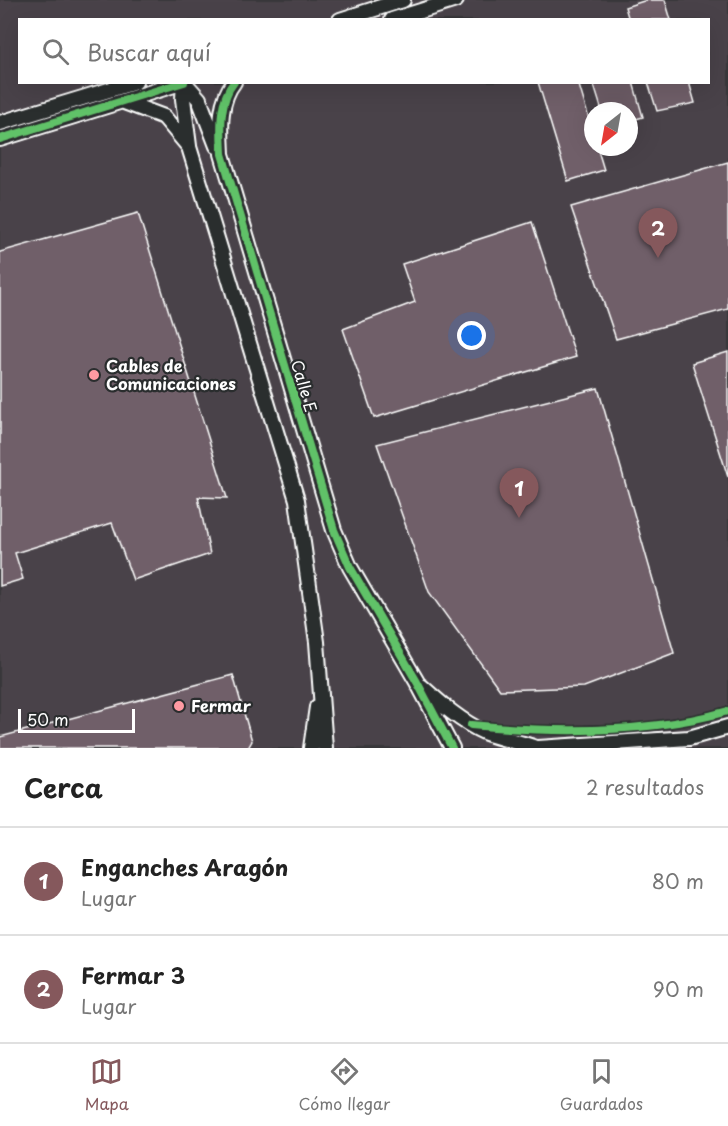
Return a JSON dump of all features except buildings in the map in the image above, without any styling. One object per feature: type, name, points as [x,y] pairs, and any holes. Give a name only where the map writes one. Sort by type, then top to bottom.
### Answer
[{"type":"street","points":[[346,18],[403,0]]},
{"type":"street","points":[[398,18],[456,0]]},
{"type":"street","points":[[0,123],[128,84]]},
{"type":"street","points":[[0,139],[178,84]]},
{"type":"street","points":[[184,84],[183,99],[189,147],[297,500],[317,642],[325,748]]},
{"type":"street","points":[[186,84],[200,99],[222,154]]},
{"type":"street","name":"Calle E","points":[[232,84],[227,91],[220,122],[222,154],[338,541],[350,567],[417,682],[452,748]]},
{"type":"street","points":[[124,102],[164,117],[189,147]]},
{"type":"street","name":"Calle E","points":[[417,682],[447,709],[471,725],[500,738],[537,748],[689,738],[728,727]]},
{"type":"street","points":[[310,748],[320,696]]},
{"type":"shaded area","points":[[0,0],[728,0],[728,748],[0,748]]},
{"type":"cycle path","points":[[0,139],[178,84]]},
{"type":"cycle path","points":[[233,84],[223,107],[222,154],[334,530],[350,567],[417,682],[452,748]]},
{"type":"cycle path","points":[[471,725],[601,730],[666,724],[728,711]]},
{"type":"place","name":"Fermar 3","points":[[658,258]]},
{"type":"place","name":"Cables de Comunicaciones","points":[[94,375]]},
{"type":"place","name":"Enganches Aragón","points":[[519,518]]},
{"type":"place","name":"Fermar","points":[[179,706]]}]
